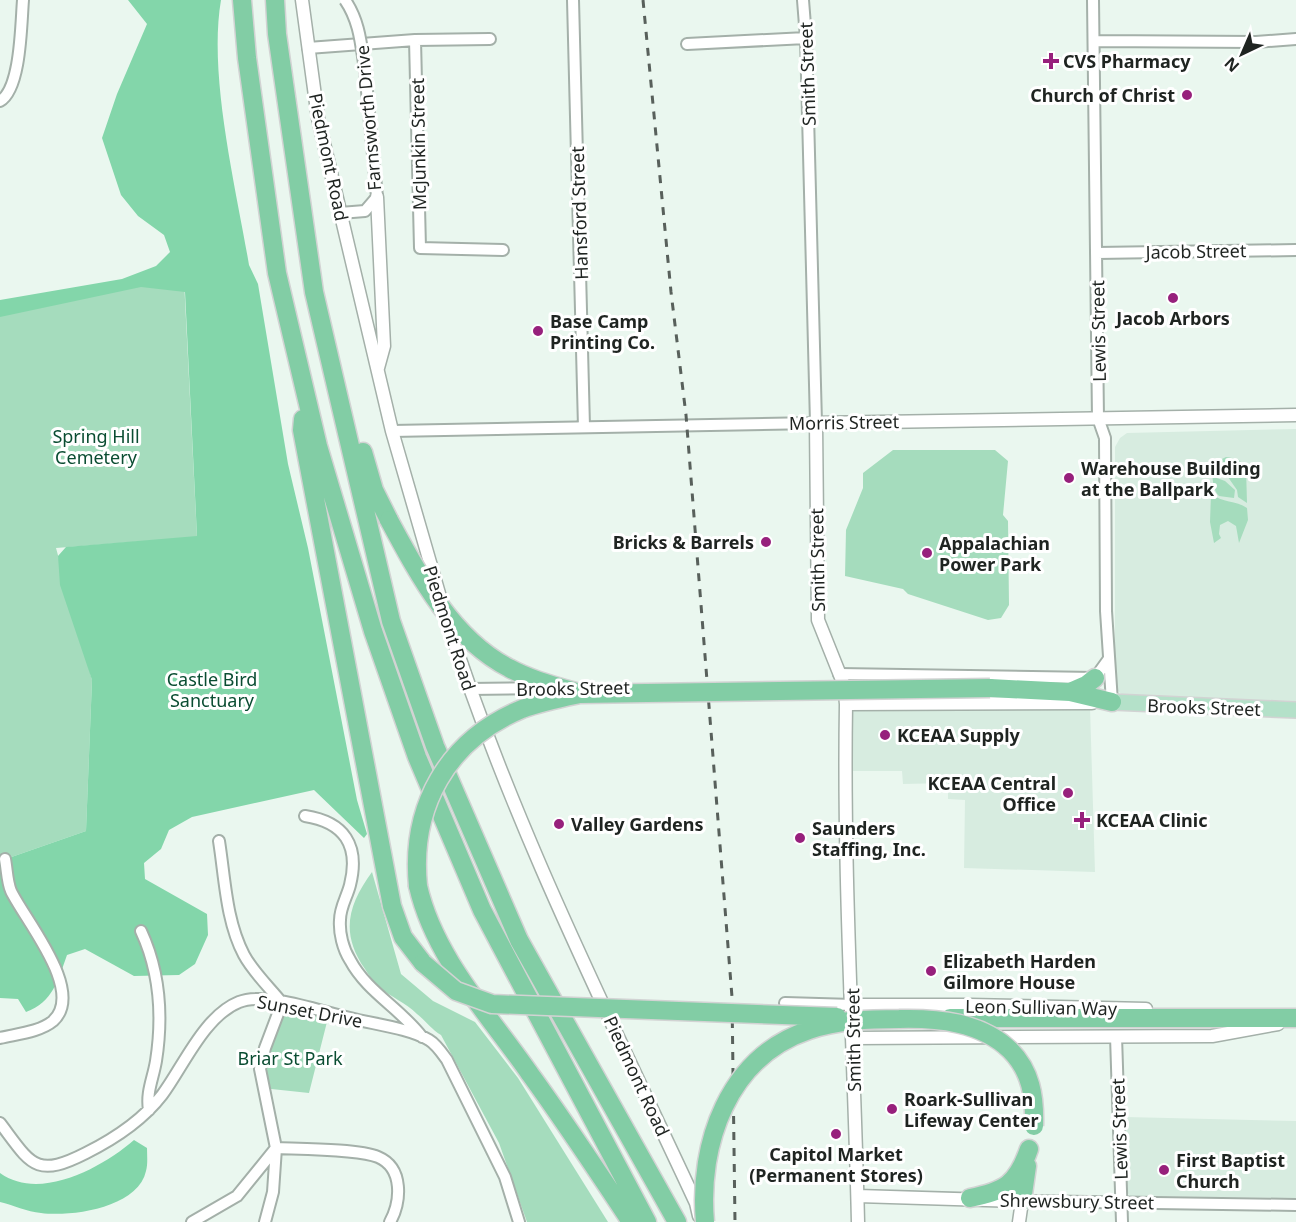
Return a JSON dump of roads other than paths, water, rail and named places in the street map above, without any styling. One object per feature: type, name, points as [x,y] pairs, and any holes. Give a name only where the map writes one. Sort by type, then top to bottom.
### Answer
[{"type":"highway","points":[[242,0],[247,58],[277,273],[305,393],[373,631],[417,757],[482,910],[646,1222]]},
{"type":"highway","points":[[275,0],[277,34],[314,292],[391,621],[435,746],[519,940],[648,1174],[677,1222]]},
{"type":"highway","points":[[314,292],[374,490],[437,602],[459,628],[507,667],[523,675],[580,694]]},
{"type":"highway","points":[[305,393],[302,430],[392,906],[403,938],[423,963],[456,991],[492,1004],[870,1019],[1296,1019]]},
{"type":"highway","points":[[1070,692],[1095,678]]},
{"type":"highway","points":[[631,1222],[431,930],[418,886],[416,846],[426,808],[444,771],[461,750],[492,725],[516,712],[580,694],[990,688],[1070,692],[1112,702]]},
{"type":"highway","points":[[933,1018],[977,1029],[994,1038],[1023,1066],[1031,1085],[1034,1126],[1022,1201]]},
{"type":"highway","points":[[703,1222],[705,1168],[712,1135],[729,1094],[743,1076],[762,1057],[783,1042],[810,1029],[870,1019]]},
{"type":"highway","points":[[970,1198],[1000,1191],[1015,1179],[1029,1149]]},
{"type":"main road","name":"Brooks Street","points":[[1112,702],[1296,710]]},
{"type":"street","points":[[0,101],[7,98],[15,81],[23,0]]},
{"type":"street","name":"Piedmont Road","points":[[302,0],[318,118],[392,431],[424,547],[469,689],[572,940],[703,1222]]},
{"type":"street","name":"Farnsworth Drive","points":[[340,213],[365,211],[377,197],[359,30],[355,14],[345,0]]},
{"type":"street","name":"Hansford Street","points":[[573,0],[584,427]]},
{"type":"street","name":"Smith Street","points":[[803,0],[806,38],[816,423],[818,620],[839,674],[846,704],[846,876],[853,1005],[858,1222]]},
{"type":"street","name":"Lewis Street","points":[[1093,0],[1098,418],[1105,438],[1108,660],[1112,702]]},
{"type":"street","points":[[687,44],[806,38]]},
{"type":"street","points":[[308,48],[415,40],[490,39]]},
{"type":"street","points":[[1095,41],[1256,42],[1296,39]]},
{"type":"street","name":"McJunkin Street","points":[[415,40],[420,248],[503,250]]},
{"type":"street","points":[[377,197],[384,346],[378,369]]},
{"type":"street","name":"Jacob Street","points":[[1097,253],[1296,250]]},
{"type":"street","name":"Morris Street","points":[[392,431],[1296,415]]},
{"type":"street","points":[[839,674],[1095,678],[1108,660]]},
{"type":"street","name":"Brooks Street","points":[[469,689],[677,686]]},
{"type":"street","points":[[846,704],[1112,702]]},
{"type":"street","points":[[305,816],[333,824],[350,844],[352,872],[339,922],[349,959],[364,981],[410,1021],[422,1037]]},
{"type":"street","points":[[219,841],[233,927],[238,941],[245,957],[282,1003],[265,1048],[260,1069],[262,1088],[276,1148],[273,1192],[265,1222]]},
{"type":"street","points":[[0,1038],[38,1029],[52,1022],[60,1010],[62,997],[54,965],[45,945],[10,890],[5,859]]},
{"type":"street","points":[[141,931],[150,951],[157,980],[161,1031],[154,1074],[147,1091],[149,1110]]},
{"type":"street","name":"Sunset Drive","points":[[0,1123],[25,1156],[44,1167],[73,1159],[109,1141],[149,1110],[162,1095],[201,1036],[224,1011],[248,999],[282,1003],[422,1037],[435,1045],[447,1060],[506,1177],[519,1222]]},
{"type":"street","name":"Leon Sullivan Way","points":[[785,1002],[1241,1011],[1296,1019]]},
{"type":"street","name":"Leon Sullivan Way","points":[[854,1038],[1212,1036],[1296,1019]]},
{"type":"street","name":"Lewis Street","points":[[1116,1036],[1122,1222]]},
{"type":"street","points":[[192,1222],[237,1196],[276,1148]]},
{"type":"street","points":[[276,1148],[366,1154],[385,1161],[397,1180],[399,1194],[398,1209],[390,1222]]},
{"type":"street","name":"Shrewsbury Street","points":[[858,1196],[1296,1205]]},
{"type":"street","points":[[1019,1222],[1022,1201]]},
{"type":"railway","points":[[643,0],[671,292],[686,415],[732,997],[735,1222]]},
{"type":"place","name":"CVS Pharmacy","points":[[1051,61]]},
{"type":"place","name":"Church of Christ","points":[[1187,95]]},
{"type":"place","name":"Jacob Arbors","points":[[1173,298]]},
{"type":"place","name":"Base Camp Printing Co.","points":[[538,331]]},
{"type":"place","name":"Warehouse Building at the Ballpark","points":[[1069,478]]},
{"type":"place","name":"Bricks & Barrels","points":[[766,542]]},
{"type":"place","name":"Appalachian Power Park","points":[[927,553]]},
{"type":"place","name":"KCEAA Supply","points":[[885,735]]},
{"type":"place","name":"KCEAA Central Office","points":[[1068,793]]},
{"type":"place","name":"KCEAA Clinic","points":[[1082,820]]},
{"type":"place","name":"Valley Gardens","points":[[559,824]]},
{"type":"place","name":"Saunders Staffing, Inc.","points":[[800,838]]},
{"type":"place","name":"Elizabeth Harden Gilmore House","points":[[931,971]]},
{"type":"place","name":"Roark-Sullivan Lifeway Center","points":[[892,1109]]},
{"type":"place","name":"Capitol Market (Permanent Stores)","points":[[836,1134]]},
{"type":"place","name":"First Baptist Church","points":[[1164,1170]]},
{"type":"park label","name":"Spring Hill Cemetery","points":[[96,446]]},
{"type":"park label","name":"Castle Bird Sanctuary","points":[[212,689]]},
{"type":"park label","name":"Briar St Park","points":[[290,1058]]}]
